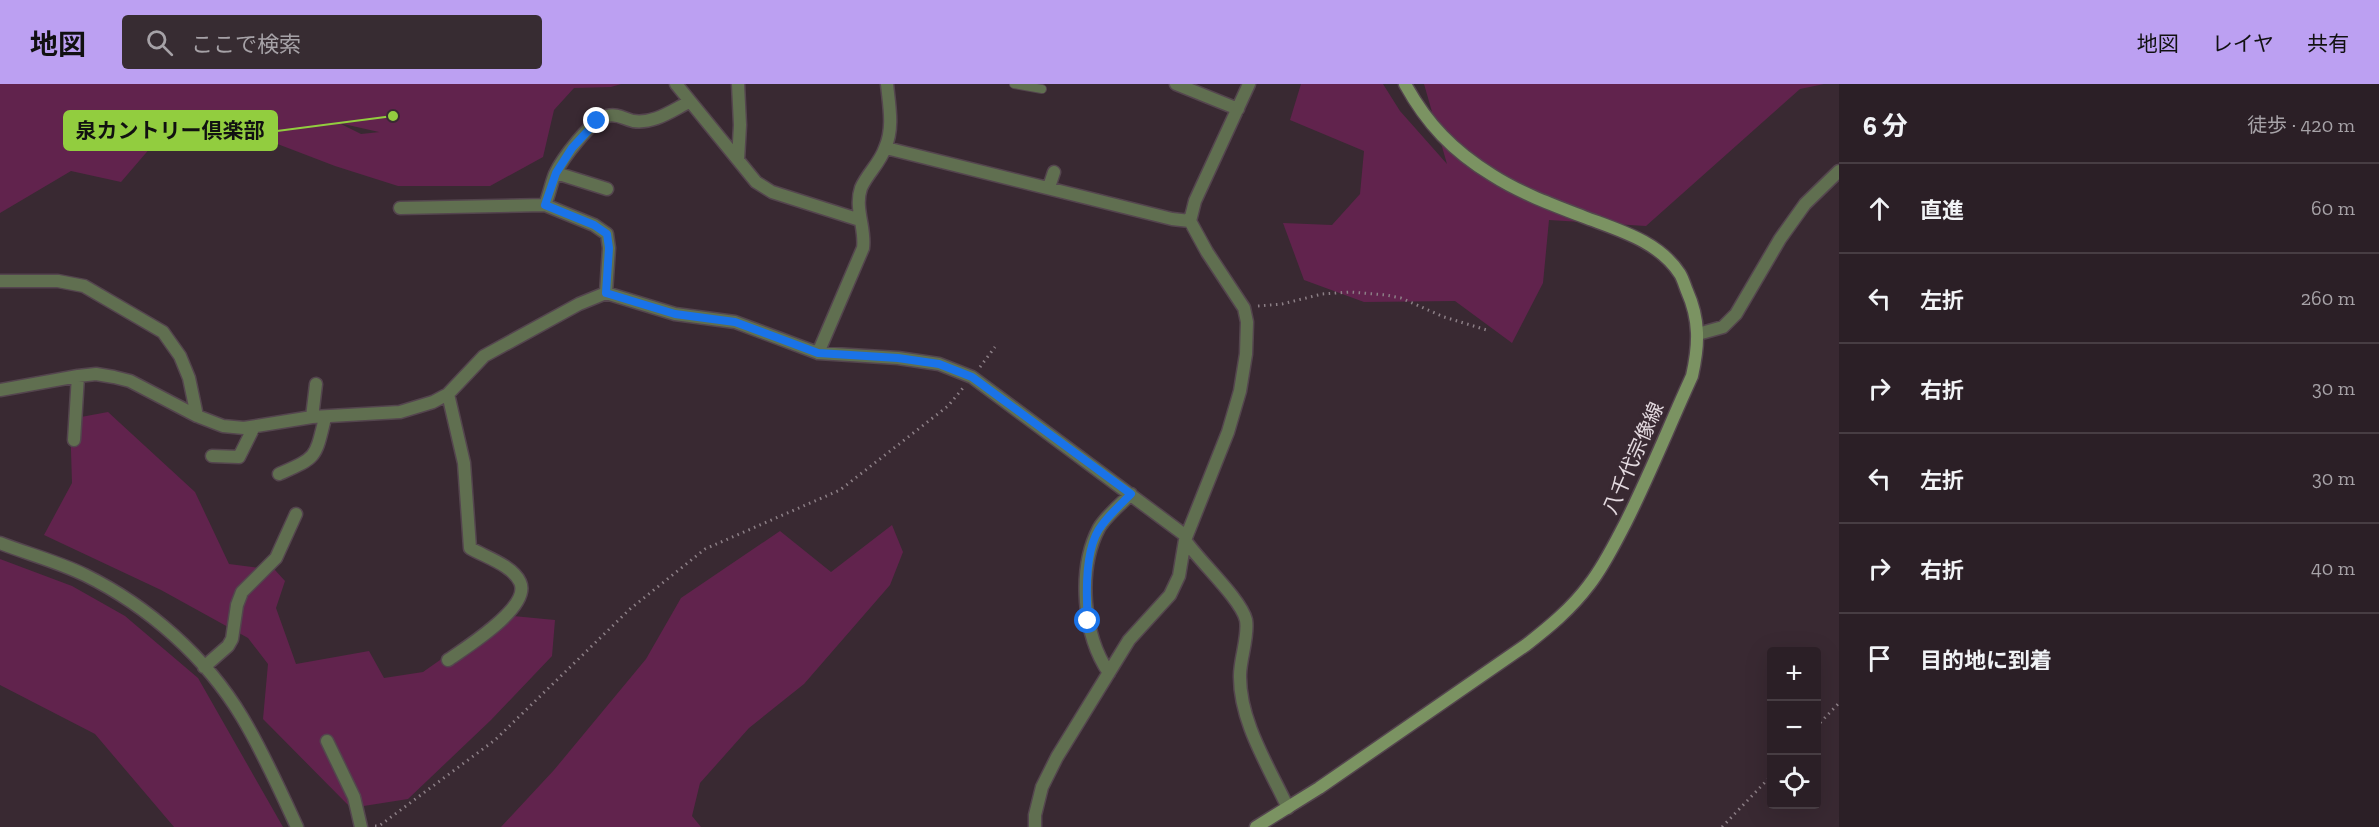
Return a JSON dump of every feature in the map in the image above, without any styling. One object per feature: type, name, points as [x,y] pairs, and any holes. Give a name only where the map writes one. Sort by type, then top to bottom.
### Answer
[{"type":"main road","name":"八千代宗像線","points":[[1256,827],[1288,808],[1526,645],[1551,626],[1572,605],[1590,584],[1612,549],[1659,453],[1692,376],[1698,322],[1680,274],[1657,250],[1635,236],[1541,199],[1493,176],[1453,148],[1425,117],[1405,84]]},
{"type":"street","points":[[676,84],[756,182],[772,192],[860,220]]},
{"type":"street","points":[[738,84],[740,125],[738,160]]},
{"type":"street","points":[[818,353],[863,248],[865,237],[860,220],[861,189],[886,148],[891,121],[887,84]]},
{"type":"street","points":[[1176,84],[1238,109]]},
{"type":"street","points":[[1035,827],[1035,815],[1042,787],[1057,757],[1129,640],[1170,595],[1179,576],[1186,538],[1228,432],[1240,391],[1246,354],[1247,322],[1244,308],[1207,252],[1190,221],[1195,201],[1249,84]]},
{"type":"street","points":[[545,205],[556,173],[572,148],[604,116],[615,115],[633,121],[651,122],[689,102]]},
{"type":"street","points":[[886,148],[1172,219],[1190,221]]},
{"type":"street","points":[[1698,334],[1723,327],[1736,314],[1780,240],[1799,213],[1839,171]]},
{"type":"street","points":[[1049,187],[1054,172]]},
{"type":"street","points":[[556,173],[607,189]]},
{"type":"street","points":[[400,208],[545,205],[594,225],[607,234],[609,248],[606,293]]},
{"type":"street","points":[[0,281],[58,281],[84,286],[163,332],[180,356],[189,378],[197,416]]},
{"type":"street","points":[[0,390],[96,374],[130,381],[197,416],[223,426],[244,428],[312,417],[400,412],[433,402],[448,394],[484,356],[579,304],[606,293],[675,314],[735,322],[818,353],[898,358],[939,364],[972,377],[1131,494],[1186,538],[1237,604],[1246,621],[1240,675],[1242,700],[1253,733],[1288,808]]},
{"type":"street","points":[[74,440],[78,376]]},
{"type":"street","points":[[312,417],[316,384]]},
{"type":"street","points":[[448,394],[464,463],[470,548],[510,570],[520,582],[522,592],[500,622],[448,660]]},
{"type":"street","points":[[279,474],[310,460],[318,448],[325,418]]},
{"type":"street","points":[[212,456],[239,458],[254,427]]},
{"type":"street","points":[[1109,674],[1099,658],[1088,621],[1086,594],[1090,555],[1100,526],[1131,494]]},
{"type":"street","points":[[204,667],[228,646],[232,639],[237,605],[242,592],[276,558],[296,514]]},
{"type":"street","points":[[0,543],[85,575],[150,615],[204,667],[241,716],[263,755],[297,827]]},
{"type":"street","points":[[327,741],[354,796],[361,827]]},
{"type":"lane","points":[[1014,84],[1042,88]]},
{"type":"path","points":[[1244,308],[1282,304],[1322,294],[1351,292],[1386,295],[1401,298],[1444,317],[1490,331]]},
{"type":"path","points":[[370,827],[379,826],[495,740],[630,609],[705,549],[840,490],[948,406],[995,346]]},
{"type":"path","points":[[1821,722],[1839,703]]},
{"type":"path","points":[[1722,827],[1767,780]]},
{"type":"shaded area","points":[[0,84],[621,84],[611,87],[574,88],[554,110],[543,157],[490,186],[398,186],[182,111],[121,182],[71,171],[0,213]],"holes":[[[339,123],[380,132],[361,134]]]},
{"type":"shaded area","points":[[1301,84],[1383,84],[1400,111],[1447,164],[1424,84],[1824,84],[1800,89],[1646,226],[1549,220],[1543,283],[1512,343],[1455,301],[1364,302],[1304,280],[1283,223],[1332,225],[1360,194],[1364,151],[1290,120]]},
{"type":"shaded area","points":[[108,412],[195,492],[229,564],[275,570],[285,581],[276,608],[296,664],[369,651],[384,678],[423,672],[504,615],[555,620],[552,656],[491,720],[408,799],[351,808],[263,719],[268,664],[248,638],[161,590],[44,535],[72,483],[70,419]]},
{"type":"shaded area","points":[[892,525],[903,552],[890,585],[804,684],[749,728],[700,783],[692,816],[701,827],[501,827],[554,770],[646,659],[681,598],[780,531],[831,572]]},
{"type":"shaded area","points":[[0,559],[72,586],[125,616],[198,678],[283,827],[174,827],[95,734],[0,685]]},
{"type":"place","name":"泉カントリー倶楽部","points":[[393,116]]},
{"type":"route","points":[[597,121],[572,148],[556,173],[545,205],[594,225],[607,234],[609,248],[606,293],[675,314],[735,322],[818,353],[898,358],[939,364],[972,377],[1131,494],[1100,526],[1090,555],[1086,594],[1088,621]]}]
